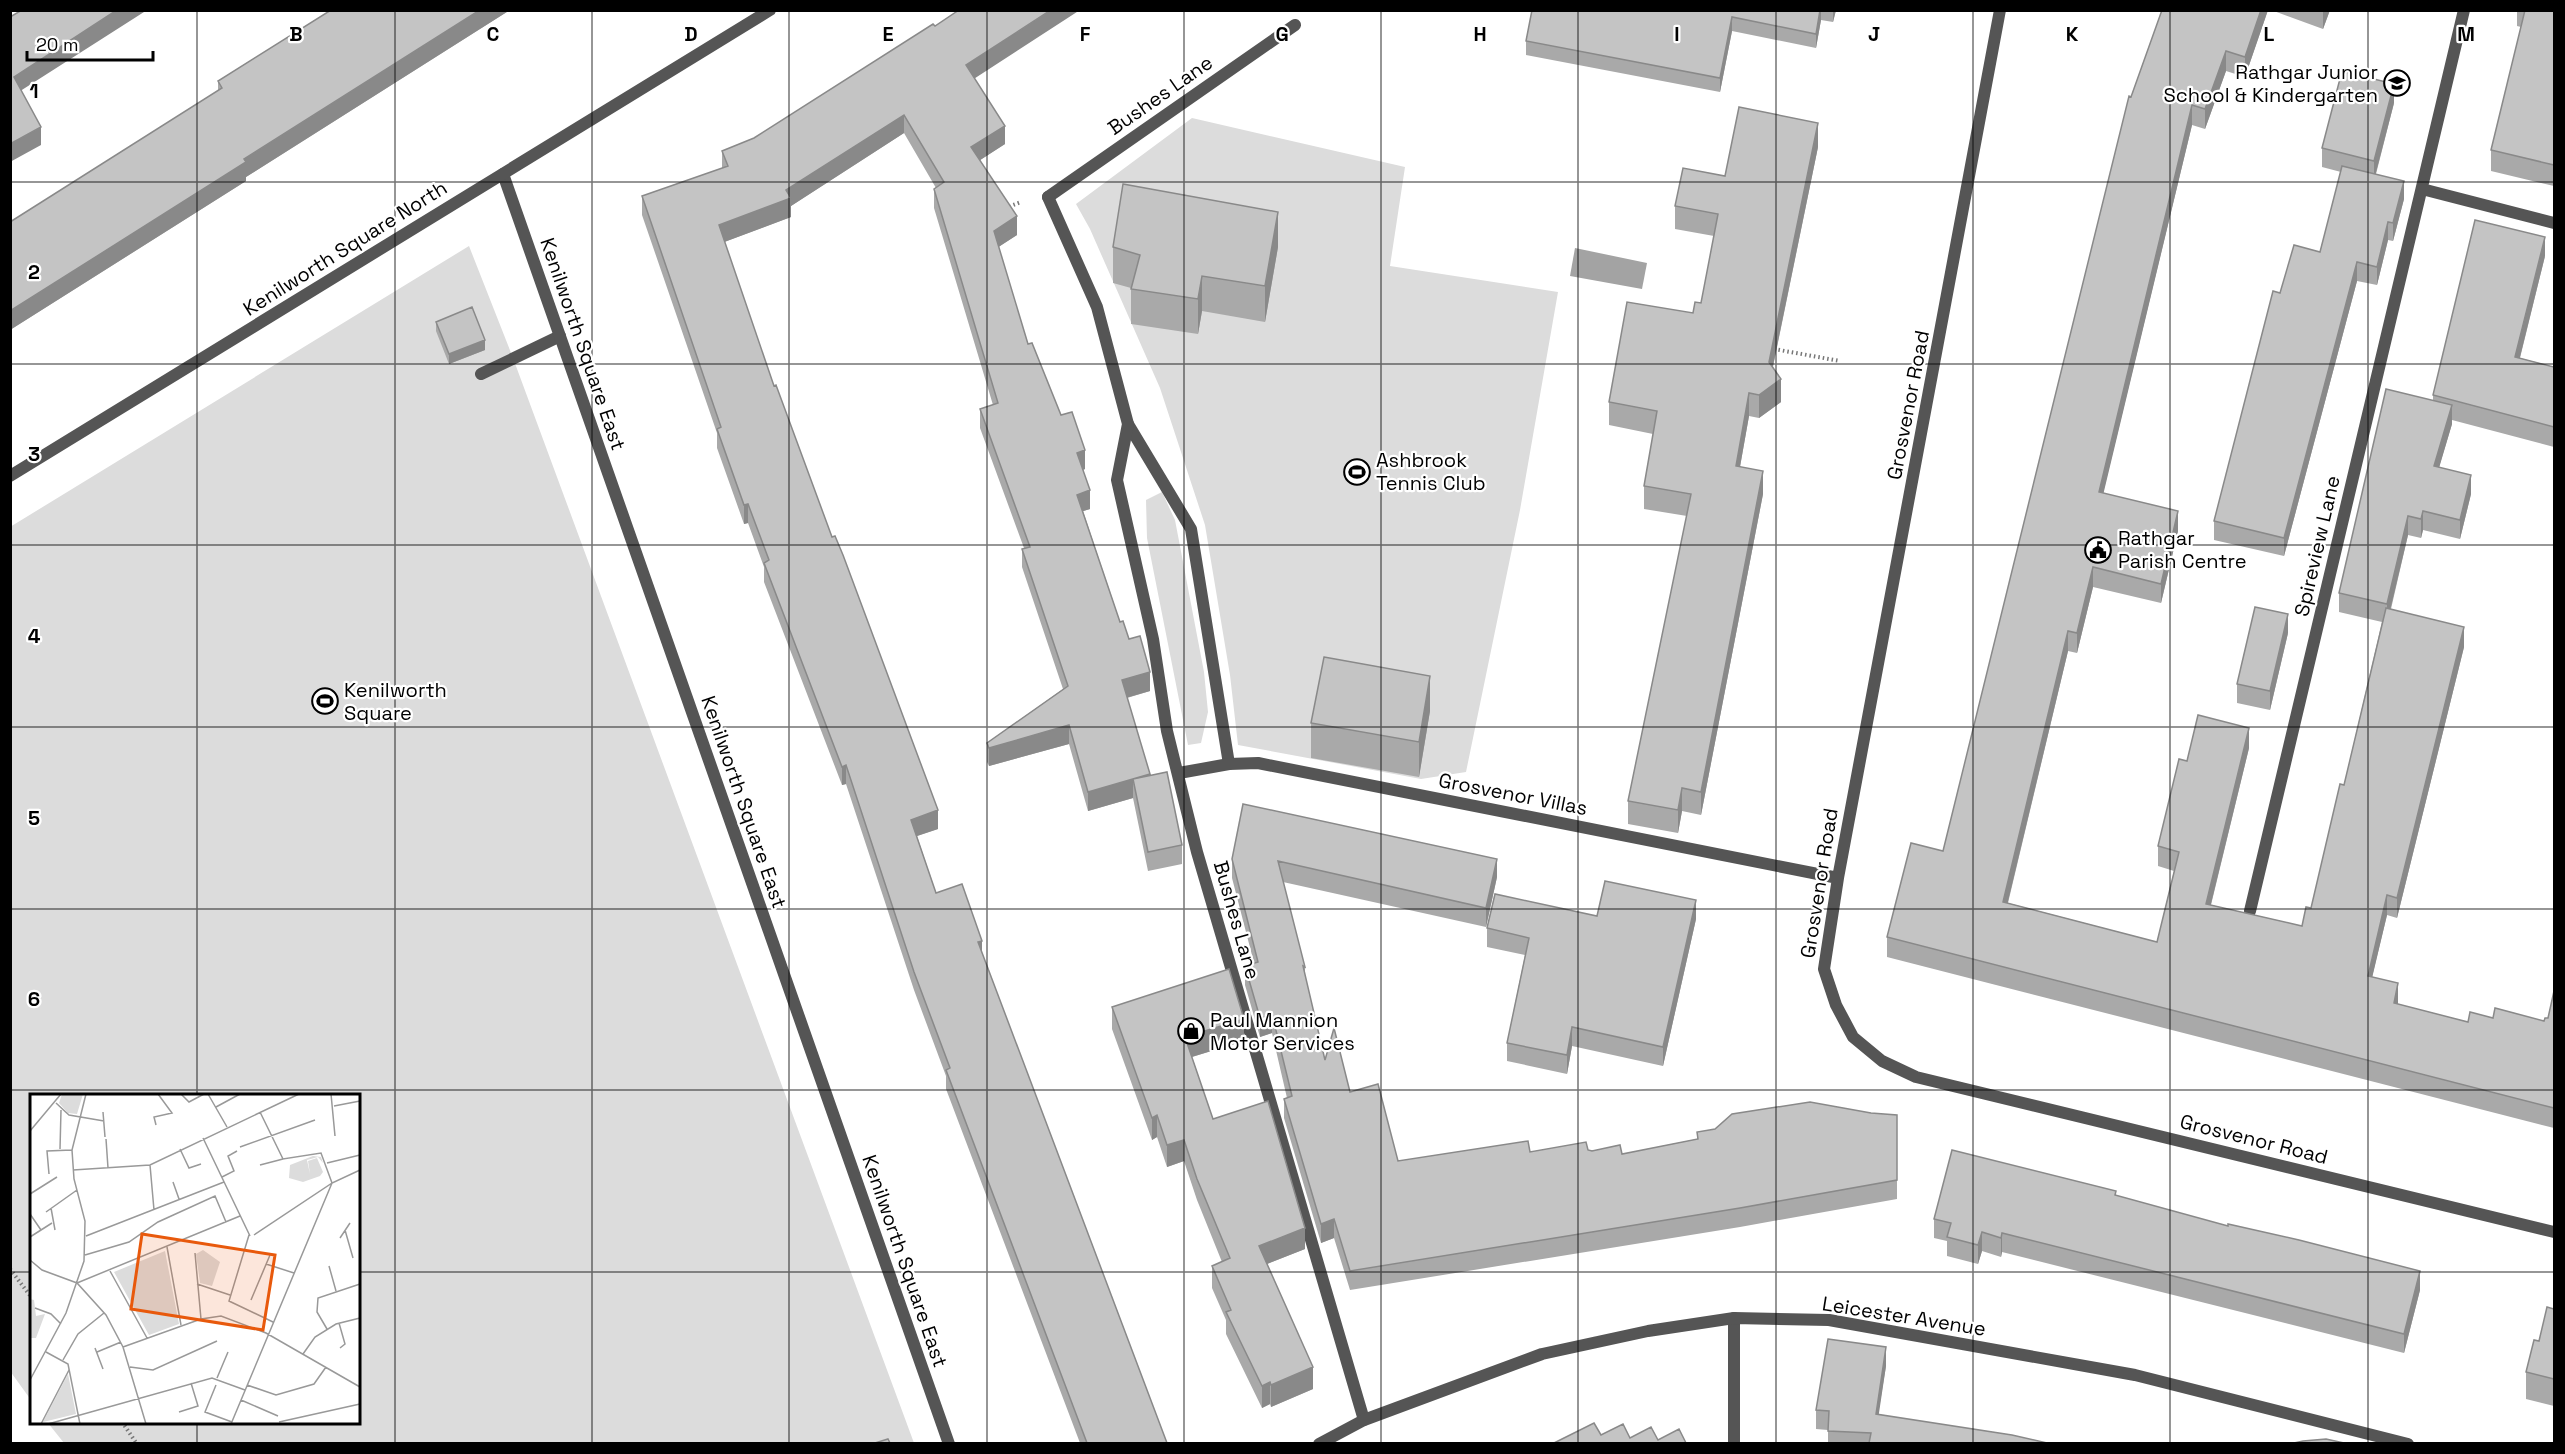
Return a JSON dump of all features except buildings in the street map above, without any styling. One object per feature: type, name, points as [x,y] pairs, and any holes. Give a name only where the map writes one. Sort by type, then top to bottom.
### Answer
[{"type":"street","name":"Kenilworth Square North","points":[[10,476],[770,10]]},
{"type":"street","name":"Grosvenor Road","points":[[2000,10],[1838,878],[1824,969],[1836,1005],[1853,1037],[1882,1061],[1916,1077],[2554,1232]]},
{"type":"street","name":"Spireview Lane","points":[[2250,911],[2464,10]]},
{"type":"street","name":"Bushes Lane","points":[[1229,764],[1191,529],[1128,424],[1097,307],[1048,197],[1295,25]]},
{"type":"street","name":"Kenilworth Square East","points":[[503,174],[949,1443]]},
{"type":"street","points":[[2422,189],[2554,223]]},
{"type":"street","points":[[481,374],[560,336]]},
{"type":"street","name":"Bushes Lane","points":[[1128,424],[1117,480],[1153,639],[1167,731],[1197,852],[1364,1420]]},
{"type":"street","name":"Grosvenor Villas","points":[[1179,773],[1229,764],[1258,763],[1838,878]]},
{"type":"street","points":[[1734,1318],[1734,1443]]},
{"type":"street","name":"Leicester Avenue","points":[[1319,1443],[1364,1420],[1542,1354],[1648,1331],[1734,1318],[1829,1320],[2135,1375],[2408,1443]]},
{"type":"path","points":[[1001,210],[1011,205],[1048,197]]},
{"type":"path","points":[[1773,349],[1840,361]]},
{"type":"path","points":[[10,1269],[30,1295]]},
{"type":"path","points":[[123,1424],[137,1443]]},
{"type":"shaded area","name":"Ashbrook Tennis Club","points":[[1192,118],[1405,167],[1390,266],[1558,292],[1520,510],[1466,772],[1421,779],[1238,745],[1230,675],[1205,525],[1160,388],[1090,229],[1076,204]]},
{"type":"shaded area","name":"Kenilworth Square","points":[[469,246],[513,358],[914,1443],[64,1443],[49,1424],[360,1424],[360,1094],[30,1094],[30,1399],[10,1371],[10,527]]},
{"type":"shaded area","points":[[1575,248],[1647,263],[1642,289],[1570,276]]},
{"type":"shaded area","points":[[1162,492],[1175,520],[1204,672],[1208,712],[1201,743],[1188,745],[1147,538],[1146,500]]},
{"type":"place","name":"Rathgar Junior School & Kindergarten","points":[[2397,83]]},
{"type":"place","name":"Ashbrook Tennis Club","points":[[1357,472]]},
{"type":"place","name":"Rathgar Parish Centre","points":[[2098,550]]},
{"type":"place","name":"Kenilworth Square","points":[[325,701]]},
{"type":"place","name":"Paul Mannion Motor Services","points":[[1191,1031]]}]
